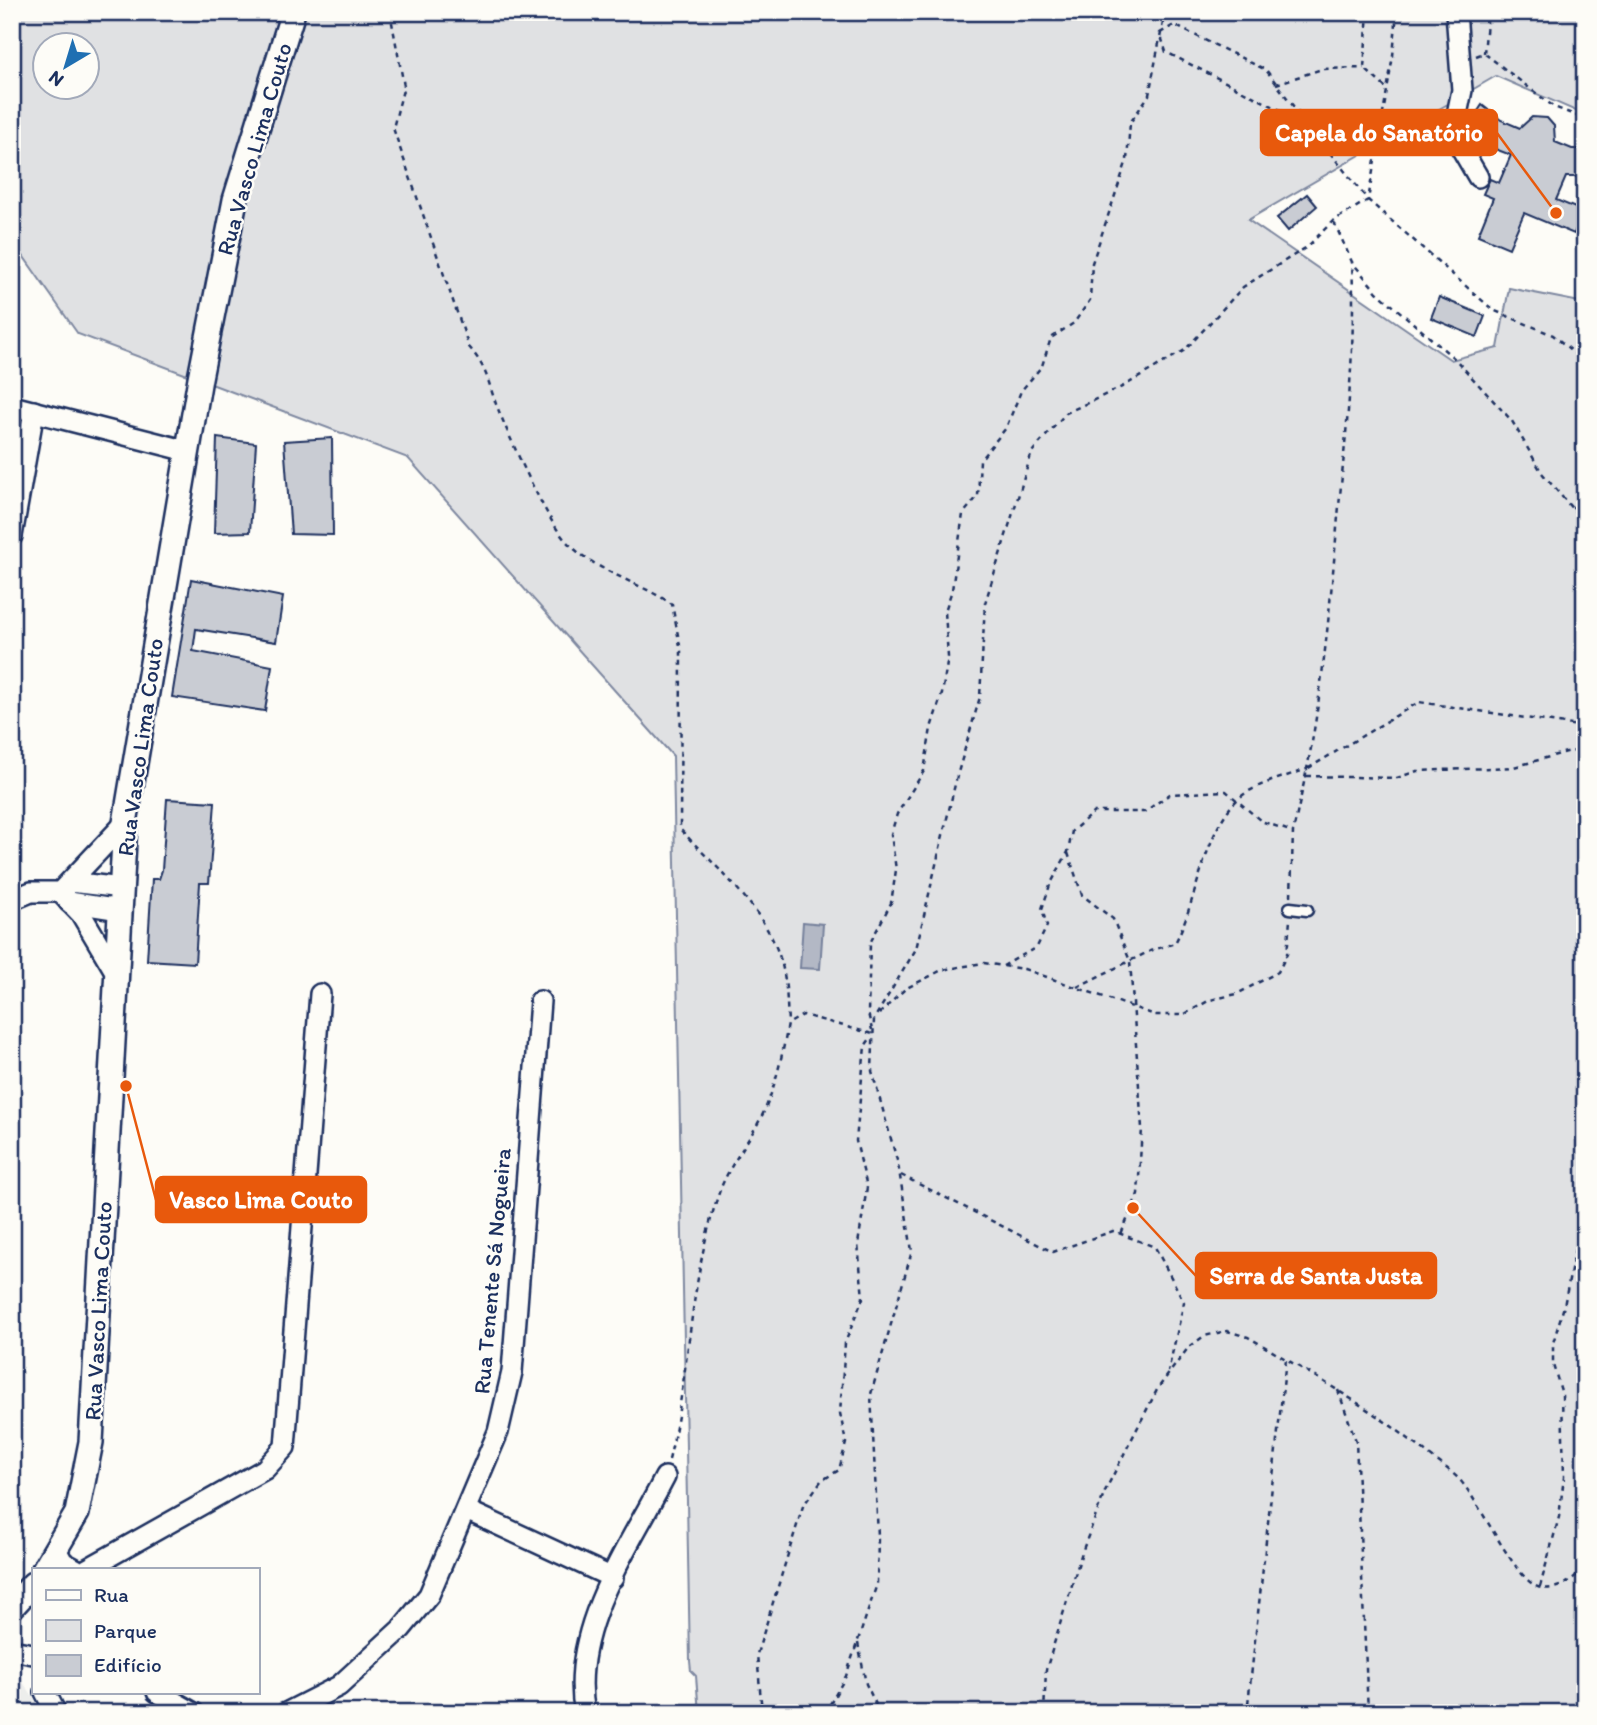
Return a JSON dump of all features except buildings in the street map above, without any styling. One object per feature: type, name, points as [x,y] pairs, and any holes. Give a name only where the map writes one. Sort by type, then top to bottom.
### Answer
[{"type":"street","name":"Rua Vasco Lima Couto","points":[[45,1568],[77,1513],[91,1442],[125,823],[188,451],[235,200],[293,12]]},
{"type":"street","points":[[1455,12],[1462,90],[1453,134],[1478,177]]},
{"type":"street","points":[[12,406],[188,451]]},
{"type":"street","points":[[12,536],[34,411]]},
{"type":"street","points":[[66,892],[125,823]]},
{"type":"street","points":[[12,900],[31,892],[66,892],[121,899]]},
{"type":"street","points":[[66,892],[116,973]]},
{"type":"street","points":[[89,1568],[265,1469],[285,1447],[289,1431],[320,994]]},
{"type":"street","name":"Rua Tenente Sá Nogueira","points":[[286,1713],[339,1686],[401,1629],[429,1595],[498,1432],[512,1372],[540,1002]]},
{"type":"street","points":[[585,1713],[581,1693],[583,1658],[589,1632],[613,1578],[665,1477]]},
{"type":"street","points":[[466,1510],[613,1578]]},
{"type":"street","points":[[53,1568],[63,1562],[74,1568]]},
{"type":"street","name":"Rua Vasco Lima Couto","points":[[12,1607],[32,1585]]},
{"type":"street","points":[[12,1650],[32,1654]]},
{"type":"street","points":[[46,1694],[56,1713]]},
{"type":"street","points":[[161,1694],[194,1713]]},
{"type":"lane","points":[[1290,908],[1307,910]]},
{"type":"path","points":[[390,12],[404,86],[394,128],[468,347],[485,365],[496,404],[543,503],[565,540],[594,566],[643,585],[671,604],[681,651],[680,829],[746,900],[771,936],[782,965],[788,1024],[781,1062],[765,1108],[718,1193],[704,1244],[679,1420],[665,1477]]},
{"type":"path","points":[[762,1713],[757,1654],[760,1642],[803,1506],[821,1481],[839,1470],[846,1443],[840,1413],[845,1343],[863,1298],[858,1244],[867,1187],[856,1141],[865,1046],[873,1034],[868,1013],[870,943],[891,903],[896,870],[891,834],[897,814],[925,771],[931,728],[942,694],[948,657],[945,611],[952,590],[963,514],[978,496],[980,460],[1006,428],[1021,391],[1042,366],[1051,338],[1074,323],[1090,300],[1092,263],[1127,160],[1130,124],[1149,95],[1165,12]]},
{"type":"path","points":[[1364,68],[1368,12]]},
{"type":"path","points":[[825,1713],[846,1676],[877,1584],[878,1536],[871,1394],[912,1251],[900,1174],[872,1071],[874,1019],[916,949],[957,776],[980,697],[985,603],[1032,452],[1066,413],[1124,386],[1185,350],[1243,287],[1307,247],[1333,221],[1368,200],[1388,90],[1397,12]]},
{"type":"path","points":[[1484,53],[1488,12]]},
{"type":"path","points":[[1160,33],[1174,25],[1266,70],[1368,200],[1493,310],[1553,335],[1585,362]]},
{"type":"path","points":[[1160,33],[1166,52],[1306,123]]},
{"type":"path","points":[[1460,62],[1484,53]]},
{"type":"path","points":[[1484,53],[1554,107],[1585,119]]},
{"type":"path","points":[[1276,84],[1322,69],[1364,68],[1388,90]]},
{"type":"path","points":[[1333,221],[1352,262],[1377,292],[1455,359],[1512,421],[1542,473],[1585,524]]},
{"type":"path","points":[[874,1019],[905,989],[942,970],[983,963],[1024,969],[1155,1015],[1183,1015],[1210,1000],[1237,994],[1278,972],[1287,954],[1293,832],[1315,730],[1335,554],[1355,328],[1352,262]]},
{"type":"path","points":[[1572,508],[1585,506]]},
{"type":"path","points":[[1077,987],[1175,943],[1188,919],[1213,839],[1237,799],[1307,769],[1419,702],[1585,727]]},
{"type":"path","points":[[1306,776],[1397,778],[1417,771],[1514,767],[1570,751],[1585,751]]},
{"type":"path","points":[[1003,966],[1037,947],[1047,926],[1042,909],[1050,885],[1068,852],[1072,831],[1094,812],[1144,812],[1170,794],[1226,791],[1261,821],[1293,832]]},
{"type":"path","points":[[1068,852],[1082,895],[1113,919],[1130,961],[1142,1128],[1138,1194],[1121,1234]]},
{"type":"path","points":[[788,1024],[803,1015],[873,1034]]},
{"type":"path","points":[[900,1174],[1053,1252],[1113,1231],[1155,1247],[1184,1302],[1168,1375]]},
{"type":"path","points":[[1540,1587],[1559,1517],[1564,1478],[1562,1394],[1553,1365],[1553,1343],[1564,1306],[1585,1198]]},
{"type":"path","points":[[1044,1713],[1046,1670],[1082,1552],[1105,1489],[1158,1388],[1188,1348],[1204,1336],[1227,1331],[1248,1337],[1376,1412],[1458,1478],[1479,1504],[1523,1577],[1540,1587],[1558,1587],[1575,1578],[1585,1567]]},
{"type":"path","points":[[1247,1713],[1286,1359]]},
{"type":"path","points":[[1338,1390],[1356,1441],[1368,1713]]},
{"type":"path","points":[[858,1640],[866,1684],[880,1713]]},
{"type":"shaded area","points":[[803,922],[823,924],[820,969],[800,968]]},
{"type":"shaded area","points":[[12,1665],[43,1713],[12,1713]]},
{"type":"green space","points":[[12,12],[1585,12],[1585,115],[1496,76],[1248,220],[1451,360],[1498,348],[1509,288],[1585,303],[1585,1713],[699,1713],[696,1676],[691,1671],[690,1661],[673,756],[408,458],[78,334],[12,240]]},
{"type":"place","name":"Capela do Sanatório","points":[[1556,213]]},
{"type":"place","name":"Vasco Lima Couto","points":[[126,1086]]},
{"type":"place","name":"Serra de Santa Justa","points":[[1133,1208]]}]
